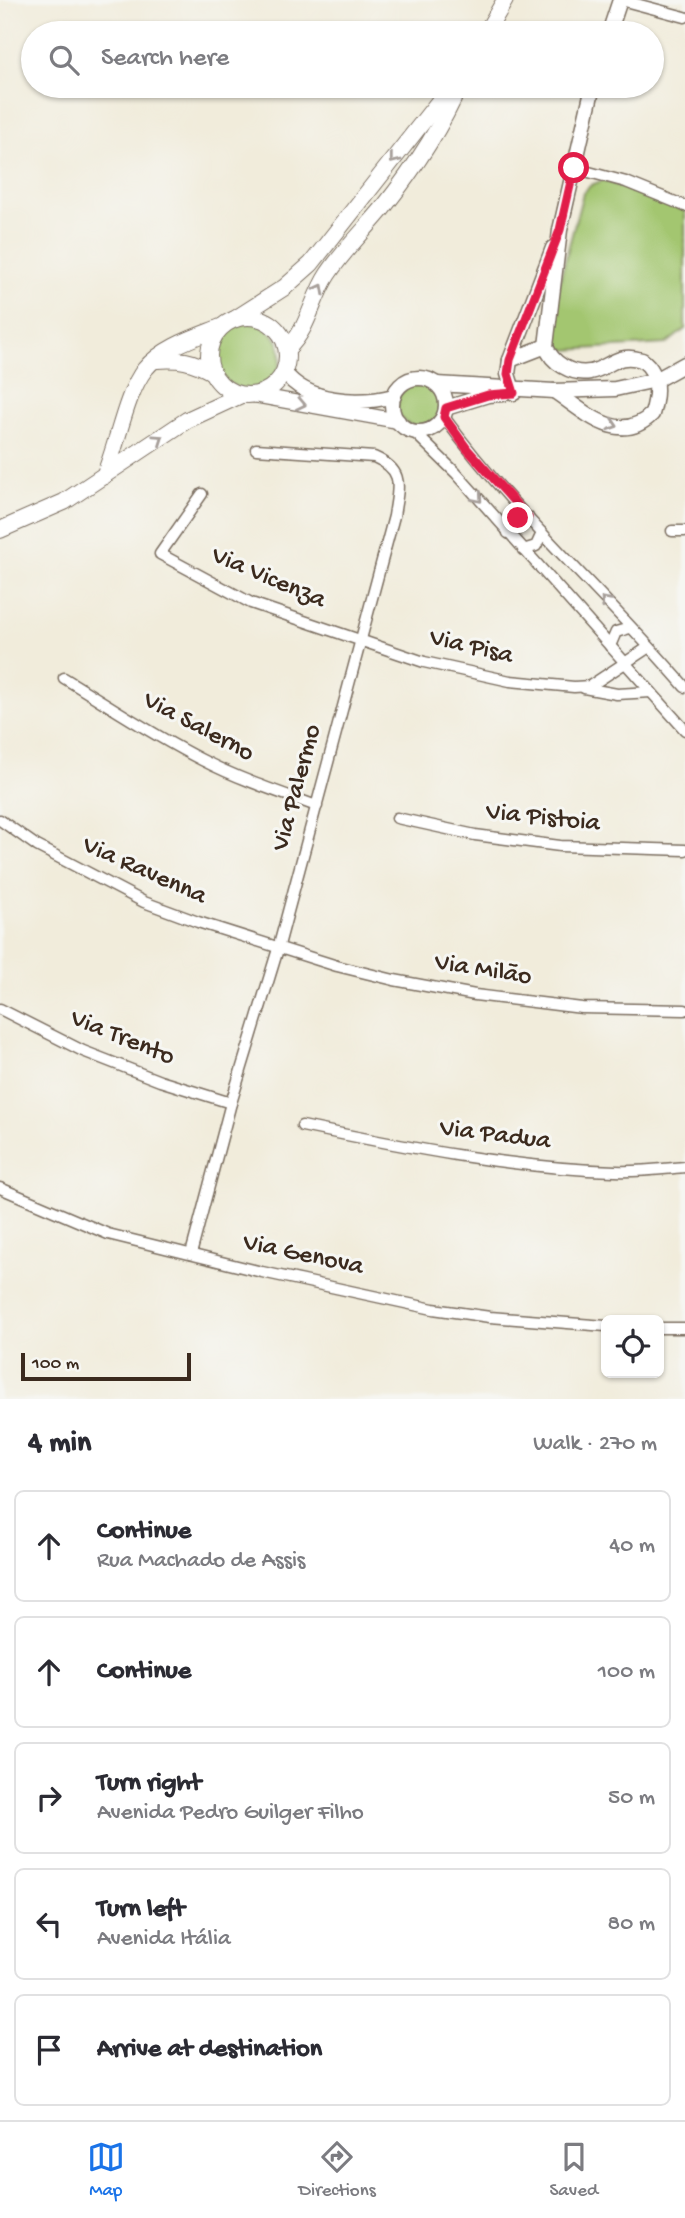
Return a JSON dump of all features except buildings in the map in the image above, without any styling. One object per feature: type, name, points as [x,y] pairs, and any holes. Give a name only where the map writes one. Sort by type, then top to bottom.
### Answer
[{"type":"main road","points":[[493,21],[505,0]]},
{"type":"main road","points":[[248,395],[229,391],[219,383],[212,372],[210,347],[215,335],[229,323],[285,288],[311,264],[442,98]]},
{"type":"main road","points":[[0,530],[40,514],[103,478],[187,420],[248,395],[267,391],[277,383],[284,372],[288,348],[301,332],[316,294],[331,271],[401,185],[429,144],[453,98]]},
{"type":"main road","points":[[414,134],[429,144]]},
{"type":"main road","points":[[103,478],[135,389],[146,368],[154,360],[177,346],[247,317],[272,325],[281,334],[288,348]]},
{"type":"main road","points":[[154,360],[180,359],[199,364],[212,372]]},
{"type":"street","points":[[613,21],[621,0],[685,17]]},
{"type":"street","points":[[554,391],[598,420],[622,429],[637,425],[652,414],[657,394],[656,380],[650,366],[636,358],[614,360],[588,372],[567,369],[550,355],[546,346],[560,230],[590,98]]},
{"type":"street","points":[[574,168],[626,182],[685,206]]},
{"type":"street","points":[[513,390],[508,374],[510,360],[560,230]]},
{"type":"street","points":[[510,360],[546,346]]},
{"type":"street","points":[[398,421],[394,414],[394,396],[404,382],[421,377],[437,384],[513,390],[615,389],[656,380],[685,364]]},
{"type":"street","points":[[284,372],[298,387],[322,396],[363,401],[394,396]]},
{"type":"street","points":[[437,384],[443,391],[445,412],[475,457],[685,687]]},
{"type":"street","points":[[413,431],[431,429],[445,412],[488,395],[513,390]]},
{"type":"street","points":[[248,395],[398,421],[413,431],[456,473],[624,664],[683,723]]},
{"type":"street","name":"Via Palermo","points":[[191,1254],[231,1103],[317,806],[394,516],[398,486],[397,474],[388,463],[374,457],[256,449]]},
{"type":"street","points":[[456,473],[475,457]]},
{"type":"street","name":"Via Vicenza","points":[[202,494],[160,554],[251,603],[361,641]]},
{"type":"street","points":[[508,533],[514,520],[528,517]]},
{"type":"street","points":[[672,531],[685,531]]},
{"type":"street","points":[[523,550],[536,546],[542,533]]},
{"type":"street","points":[[610,646],[616,632],[630,628]]},
{"type":"street","name":"Via Pisa","points":[[361,641],[424,662],[510,681],[617,694],[651,692]]},
{"type":"street","name":"Via Pisa","points":[[574,687],[590,685],[649,647]]},
{"type":"street","points":[[673,673],[685,675]]},
{"type":"street","name":"Via Salerno","points":[[64,678],[159,737],[204,761],[263,787],[317,806]]},
{"type":"street","name":"Via Pistoia","points":[[397,818],[475,835],[560,846],[685,850]]},
{"type":"street","name":"Via Ravenna","points":[[0,820],[37,846],[144,902],[278,948]]},
{"type":"street","name":"Via Milão","points":[[278,948],[394,980],[475,995],[582,1009],[685,1010]]},
{"type":"street","name":"Via Trento","points":[[0,1009],[83,1051],[160,1081],[231,1103]]},
{"type":"street","name":"Via Padua","points":[[302,1126],[390,1144],[497,1161],[617,1172],[685,1167]]},
{"type":"street","name":"Via Genova","points":[[0,1188],[108,1234],[191,1254],[433,1309],[491,1317],[601,1326]]},
{"type":"street","points":[[664,1328],[685,1328]]},
{"type":"green space","points":[[603,180],[685,211],[685,329],[666,344],[565,350],[552,339],[549,321],[583,193],[591,185]]},
{"type":"green space","points":[[242,323],[254,323],[266,328],[276,338],[281,356],[279,369],[266,384],[254,389],[242,389],[230,384],[220,374],[215,362],[215,350],[220,338],[230,328]]},
{"type":"green space","points":[[419,383],[434,390],[441,405],[434,420],[419,427],[404,420],[397,405],[404,390]]},
{"type":"route","points":[[518,518],[528,517],[467,449],[444,417],[446,408],[488,395],[514,393],[508,374],[510,360],[560,230],[574,168]]}]
